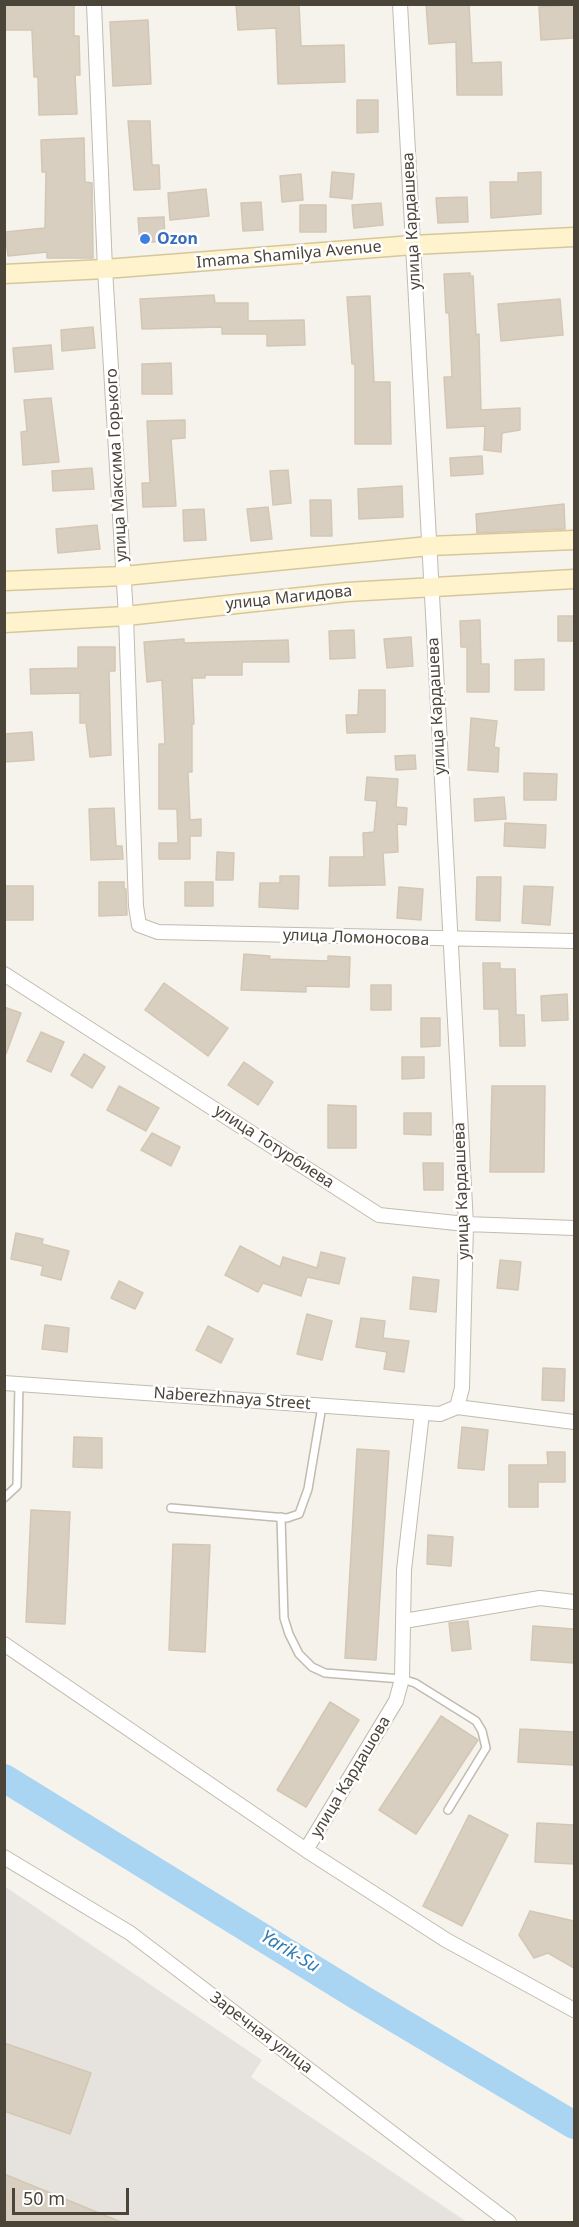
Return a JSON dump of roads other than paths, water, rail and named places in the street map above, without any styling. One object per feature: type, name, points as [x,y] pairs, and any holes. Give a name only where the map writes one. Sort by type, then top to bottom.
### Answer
[{"type":"main road","name":"Imama Shamilya Avenue","points":[[4,274],[105,270],[413,244],[574,237]]},
{"type":"main road","points":[[4,581],[124,576],[429,546],[574,540]]},
{"type":"main road","name":"улица Магидова","points":[[4,623],[126,616],[347,591],[574,579]]},
{"type":"street","name":"улица Максима Горького","points":[[93,4],[105,270],[126,616],[136,906],[139,925]]},
{"type":"street","name":"улица Кардашева","points":[[400,4],[466,1224],[462,1388],[458,1407]]},
{"type":"street","name":"улица Ломоносова","points":[[139,925],[158,932],[574,941]]},
{"type":"street","name":"улица Тотурбиева","points":[[4,974],[379,1215],[466,1224],[574,1228]]},
{"type":"street","name":"Naberezhnaya Street","points":[[4,1383],[440,1414],[458,1407],[574,1422]]},
{"type":"street","name":"улица Кардашова","points":[[4,1644],[306,1850],[396,1701],[402,1679],[405,1570],[422,1413]]},
{"type":"street","points":[[404,1621],[540,1598],[574,1602]]},
{"type":"street","points":[[306,1850],[446,1940],[574,2010]]},
{"type":"street","name":"Заречная улица","points":[[4,1857],[130,1933],[508,2223]]},
{"type":"lane","points":[[4,1498],[8,1497],[16,1486],[19,1383]]},
{"type":"lane","points":[[171,1508],[281,1517],[299,1514],[308,1489],[322,1406]]},
{"type":"lane","points":[[281,1517],[284,1618],[299,1654],[312,1667],[325,1673],[402,1679],[415,1683],[476,1721],[482,1731],[486,1748],[448,1810]]},
{"type":"waterway","name":"Yarik-Su","points":[[4,1778],[359,1997],[574,2125]]},
{"type":"place","name":"Ozon","points":[[145,239]]}]
